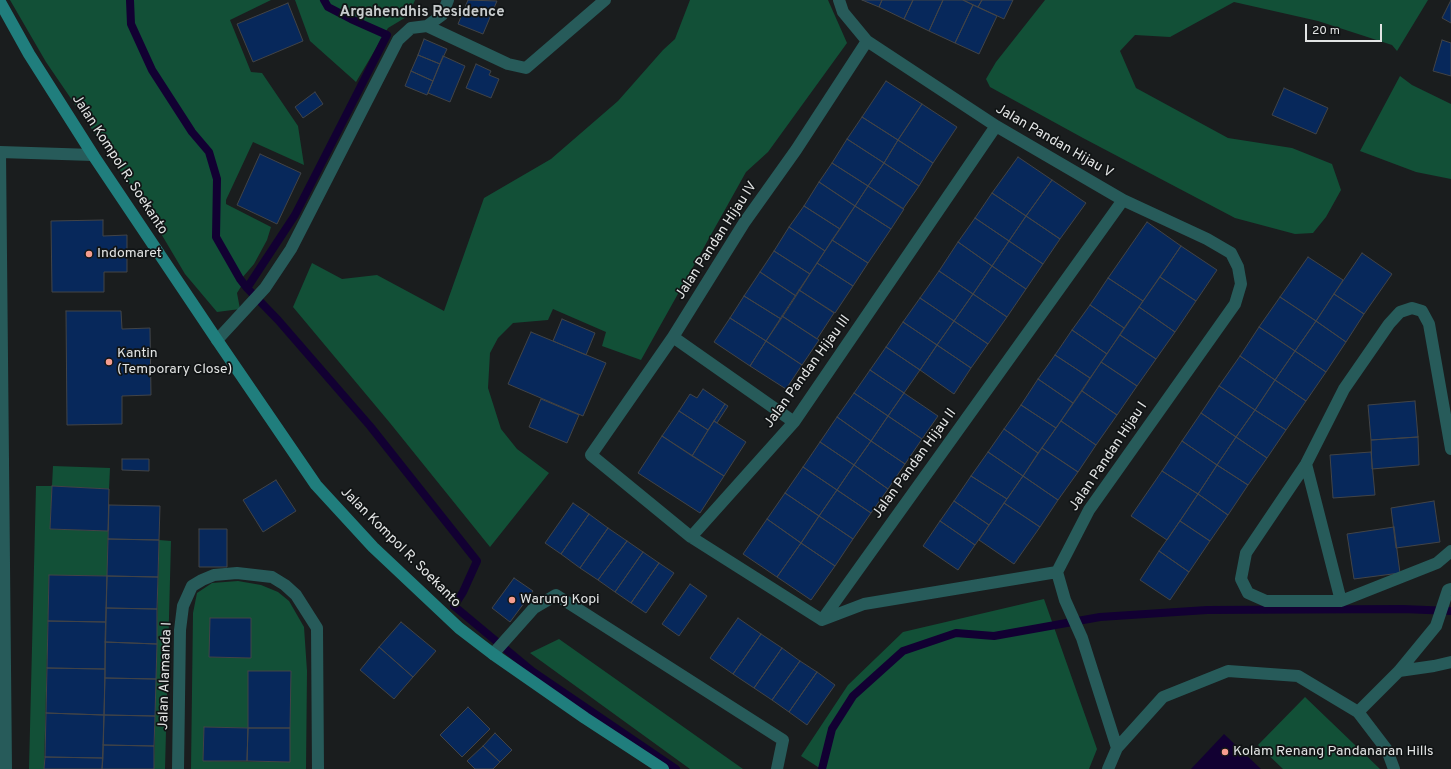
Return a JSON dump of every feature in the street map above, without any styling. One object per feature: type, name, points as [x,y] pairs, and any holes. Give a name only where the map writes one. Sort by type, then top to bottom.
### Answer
[{"type":"main road","name":"Jalan Kompol R. Soekanto","points":[[0,2],[29,54],[93,155],[316,485],[373,547],[459,628],[500,646],[585,718],[663,769]]},
{"type":"street","points":[[217,340],[265,288],[291,249],[398,40],[411,28],[427,26],[442,15],[448,0]]},
{"type":"street","points":[[427,26],[508,64],[526,68],[604,0]]},
{"type":"street","name":"Jalan Pandan Hijau V","points":[[839,0],[843,12],[867,41],[996,126],[1123,200],[1207,239],[1231,253],[1238,267],[1241,284],[1235,304]]},
{"type":"street","name":"Jalan Pandan Hijau IV","points":[[691,537],[591,455],[673,337],[744,223],[796,150],[867,41]]},
{"type":"street","name":"Jalan Pandan Hijau III","points":[[691,537],[794,422],[996,126]]},
{"type":"street","points":[[6,769],[0,152],[93,155]]},
{"type":"street","name":"Jalan Pandan Hijau II","points":[[822,620],[1123,200]]},
{"type":"street","name":"Jalan Pandan Hijau I","points":[[1057,572],[1089,510],[1235,304]]},
{"type":"street","points":[[1451,449],[1429,324],[1422,311],[1412,308],[1400,312],[1389,324],[1344,389],[1306,464],[1246,553],[1240,579],[1248,593],[1266,601],[1341,601],[1437,563],[1451,550]]},
{"type":"street","points":[[673,337],[794,422]]},
{"type":"street","points":[[1306,464],[1341,601]]},
{"type":"street","points":[[691,537],[822,620],[864,604],[1057,572],[1065,600],[1082,638],[1117,748]]},
{"type":"street","name":"Jalan Alamanda I","points":[[178,769],[180,630],[184,606],[192,586],[214,575],[238,573],[272,577],[296,595],[317,628],[318,769]]},
{"type":"street","points":[[1358,712],[1399,671],[1436,626],[1450,590]]},
{"type":"street","points":[[500,646],[534,608],[556,595],[783,740],[777,769]]},
{"type":"street","points":[[1399,671],[1451,662]]},
{"type":"street","points":[[1108,769],[1117,748],[1163,697],[1228,671],[1298,676],[1358,712],[1387,750],[1394,769]]},
{"type":"green space","points":[[10,0],[271,0],[230,20],[251,72],[262,73],[298,126],[304,165],[253,142],[226,200],[226,204],[271,227],[267,240],[254,264],[239,280],[242,285],[237,293],[240,309],[217,312],[185,274],[147,210],[46,62]]},
{"type":"green space","points":[[295,0],[415,0],[408,16],[388,28],[356,82],[310,41]]},
{"type":"green space","points":[[690,0],[828,0],[847,43],[768,152],[746,172],[641,360],[602,346],[606,332],[553,309],[548,320],[513,323],[498,338],[490,353],[488,388],[501,429],[517,449],[549,473],[490,547],[390,423],[293,307],[312,263],[342,279],[377,275],[444,311],[484,198],[551,159],[618,101],[663,50],[675,39]]},
{"type":"green space","points":[[1045,0],[1428,0],[1397,51],[1392,45],[1318,21],[1234,2],[1170,37],[1135,35],[1120,51],[1136,88],[1228,138],[1292,148],[1332,164],[1341,190],[1326,217],[1313,233],[1295,234],[1235,218],[990,87],[986,79],[996,62]]},
{"type":"green space","points":[[1400,76],[1412,85],[1451,104],[1451,179],[1416,172],[1360,151]]},
{"type":"green space","points":[[53,466],[110,468],[109,489],[52,486]]},
{"type":"green space","points":[[36,486],[52,486],[50,529],[108,531],[107,576],[49,575],[44,769],[29,769]]},
{"type":"green space","points":[[159,540],[171,541],[165,769],[154,769]]},
{"type":"green space","points":[[238,581],[261,585],[278,592],[289,601],[304,627],[307,671],[306,769],[191,769],[193,613],[197,593],[212,583]],"holes":[[[210,618],[251,618],[251,658],[210,657]],[[248,671],[290,671],[290,762],[203,761],[204,727],[248,728]]]},
{"type":"green space","points":[[1044,599],[1097,749],[1089,769],[821,769],[801,756],[848,685],[903,632]]},
{"type":"green space","points":[[559,639],[743,769],[690,769],[530,653]]},
{"type":"green space","points":[[1305,697],[1380,769],[1283,769],[1258,745]]},
{"type":"shaded area","name":"Kolam Renang Pandanaran Hills","points":[[1224,734],[1261,769],[1191,769]]},
{"type":"building","points":[[468,0],[497,1],[483,34],[458,24]]},
{"type":"building","points":[[862,0],[882,0],[879,7]]},
{"type":"building","points":[[882,0],[913,0],[904,19],[879,7]]},
{"type":"building","points":[[913,0],[943,0],[929,31],[904,19]]},
{"type":"building","points":[[943,0],[963,0],[973,5],[955,43],[929,31]]},
{"type":"building","points":[[963,0],[982,0],[978,7]]},
{"type":"building","points":[[982,0],[1013,0],[1004,19],[978,7]]},
{"type":"building","points":[[1451,0],[1451,23],[1442,18]]},
{"type":"building","points":[[288,3],[303,41],[253,62],[237,24]]},
{"type":"building","points":[[973,5],[997,16],[979,54],[955,43]]},
{"type":"building","points":[[424,39],[447,49],[440,64],[418,55]]},
{"type":"building","points":[[1442,40],[1451,43],[1451,76],[1433,71]]},
{"type":"building","points":[[418,55],[440,64],[433,81],[411,71]]},
{"type":"building","points":[[443,56],[465,66],[450,102],[428,93]]},
{"type":"building","points":[[476,64],[491,71],[489,75],[499,79],[491,98],[466,88]]},
{"type":"building","points":[[411,71],[433,81],[427,95],[405,86]]},
{"type":"building","points":[[886,81],[922,104],[898,140],[862,117]]},
{"type":"building","points":[[1284,88],[1328,108],[1316,134],[1272,115]]},
{"type":"building","points":[[315,92],[323,104],[303,118],[295,107]]},
{"type":"building","points":[[922,104],[957,127],[933,163],[898,140]]},
{"type":"building","points":[[862,117],[898,140],[884,163],[847,139]]},
{"type":"building","points":[[847,139],[884,163],[868,186],[832,163]]},
{"type":"building","points":[[898,140],[933,163],[919,186],[884,163]]},
{"type":"building","points":[[260,154],[301,173],[277,224],[237,205]]},
{"type":"building","points":[[1018,157],[1052,180],[1026,216],[992,193]]},
{"type":"building","points":[[832,163],[868,186],[855,206],[819,182]]},
{"type":"building","points":[[884,163],[919,186],[903,209],[868,186]]},
{"type":"building","points":[[1052,180],[1086,203],[1060,239],[1026,216]]},
{"type":"building","points":[[819,182],[855,206],[840,229],[804,206]]},
{"type":"building","points":[[868,186],[904,209],[891,229],[855,206]]},
{"type":"building","points":[[992,193],[1026,216],[1009,241],[975,218]]},
{"type":"building","points":[[804,206],[840,229],[825,251],[789,227]]},
{"type":"building","points":[[855,206],[891,229],[868,263],[832,240]]},
{"type":"building","points":[[1026,216],[1060,239],[1043,264],[1009,241]]},
{"type":"building","points":[[975,218],[1009,241],[992,266],[958,242]]},
{"type":"building","name":"Indomaret","points":[[103,220],[103,236],[127,235],[127,272],[104,272],[104,292],[52,292],[51,221]]},
{"type":"building","points":[[1147,222],[1181,246],[1143,301],[1108,278]]},
{"type":"building","points":[[789,227],[825,251],[810,274],[774,251]]},
{"type":"building","points":[[832,240],[868,263],[853,286],[817,263]]},
{"type":"building","points":[[1009,241],[1043,264],[1026,289],[992,266]]},
{"type":"building","points":[[958,242],[992,266],[973,294],[939,271]]},
{"type":"building","points":[[1181,246],[1217,270],[1196,301],[1160,277]]},
{"type":"building","points":[[774,251],[810,274],[796,296],[760,272]]},
{"type":"building","points":[[1362,253],[1392,274],[1364,314],[1334,294]]},
{"type":"building","points":[[1308,257],[1343,280],[1316,321],[1280,297]]},
{"type":"building","points":[[817,263],[853,286],[835,313],[799,290]]},
{"type":"building","points":[[992,266],[1026,289],[1007,317],[973,294]]},
{"type":"building","points":[[939,271],[973,294],[954,321],[920,298]]},
{"type":"building","points":[[760,272],[796,296],[781,319],[744,296]]},
{"type":"building","points":[[1160,277],[1196,301],[1175,332],[1139,307]]},
{"type":"building","points":[[1108,278],[1143,301],[1124,328],[1090,305]]},
{"type":"building","points":[[799,290],[834,313],[817,339],[782,316]]},
{"type":"building","points":[[973,294],[1007,317],[988,344],[954,321]]},
{"type":"building","points":[[1334,294],[1364,314],[1346,342],[1316,321]]},
{"type":"building","points":[[744,296],[781,319],[766,341],[730,318]]},
{"type":"building","points":[[1280,297],[1316,321],[1295,351],[1259,327]]},
{"type":"building","points":[[920,298],[954,321],[937,345],[903,322]]},
{"type":"building","points":[[1090,305],[1124,328],[1107,354],[1072,330]]},
{"type":"building","points":[[1139,307],[1175,332],[1156,359],[1120,335]]},
{"type":"building","name":"Kantin (Temporary Close)","points":[[66,311],[121,311],[122,329],[150,328],[151,395],[122,396],[122,424],[67,425]]},
{"type":"building","points":[[782,316],[819,340],[802,365],[766,341]]},
{"type":"building","points":[[730,318],[766,341],[750,366],[714,342]]},
{"type":"building","points":[[562,319],[595,333],[586,355],[553,341]]},
{"type":"building","points":[[954,321],[988,344],[971,368],[937,345]]},
{"type":"building","points":[[1316,321],[1346,342],[1326,372],[1295,351]]},
{"type":"building","points":[[903,322],[937,345],[920,370],[886,347]]},
{"type":"building","points":[[1259,327],[1295,351],[1275,380],[1240,356]]},
{"type":"building","points":[[1072,330],[1107,354],[1090,378],[1055,355]]},
{"type":"building","points":[[531,332],[606,363],[583,416],[508,384]]},
{"type":"building","points":[[1120,335],[1156,359],[1137,386],[1101,362]]},
{"type":"building","points":[[766,341],[802,365],[786,389],[750,366]]},
{"type":"building","points":[[937,345],[971,368],[954,394],[920,370]]},
{"type":"building","points":[[886,347],[920,370],[904,393],[870,370]]},
{"type":"building","points":[[1295,351],[1326,372],[1306,401],[1275,380]]},
{"type":"building","points":[[1055,355],[1090,378],[1073,403],[1038,379]]},
{"type":"building","points":[[1240,356],[1275,380],[1255,410],[1219,386]]},
{"type":"building","points":[[1101,362],[1137,386],[1117,415],[1082,391]]},
{"type":"building","points":[[870,370],[904,393],[888,416],[854,393]]},
{"type":"building","points":[[1038,379],[1073,403],[1056,428],[1021,405]]},
{"type":"building","points":[[1275,380],[1306,401],[1286,430],[1255,410]]},
{"type":"building","points":[[1219,386],[1255,410],[1236,437],[1201,413]]},
{"type":"building","points":[[703,389],[725,404],[708,430],[679,411],[690,394],[697,398]]},
{"type":"building","points":[[1082,391],[1117,415],[1096,445],[1061,421]]},
{"type":"building","points":[[854,393],[888,416],[871,441],[837,417]]},
{"type":"building","points":[[904,393],[938,416],[922,439],[888,416]]},
{"type":"building","points":[[541,399],[579,415],[567,443],[529,427]]},
{"type":"building","points":[[1415,401],[1418,437],[1371,440],[1368,405]]},
{"type":"building","points":[[725,404],[728,406],[717,423],[714,421]]},
{"type":"building","points":[[1021,405],[1056,428],[1038,453],[1004,429]]},
{"type":"building","points":[[1255,410],[1286,430],[1267,458],[1236,437]]},
{"type":"building","points":[[679,411],[708,430],[692,456],[662,436]]},
{"type":"building","points":[[1201,413],[1236,437],[1217,465],[1182,441]]},
{"type":"building","points":[[888,416],[922,439],[905,464],[871,441]]},
{"type":"building","points":[[837,417],[871,441],[854,465],[820,442]]},
{"type":"building","points":[[714,421],[746,442],[724,476],[692,456]]},
{"type":"building","points":[[1061,421],[1096,445],[1078,472],[1042,448]]},
{"type":"building","points":[[1004,429],[1038,453],[1023,476],[988,452]]},
{"type":"building","points":[[662,436],[724,476],[700,513],[638,473]]},
{"type":"building","points":[[1236,437],[1267,458],[1248,485],[1217,465]]},
{"type":"building","points":[[1418,437],[1419,465],[1372,469],[1371,440]]},
{"type":"building","points":[[871,441],[905,464],[888,489],[854,465]]},
{"type":"building","points":[[1182,441],[1217,465],[1198,494],[1162,471]]},
{"type":"building","points":[[820,442],[854,465],[837,490],[803,467]]},
{"type":"building","points":[[1042,448],[1078,472],[1058,500],[1023,476]]},
{"type":"building","points":[[988,452],[1023,476],[1007,499],[971,476]]},
{"type":"building","points":[[1371,452],[1375,495],[1333,498],[1330,455]]},
{"type":"building","points":[[122,459],[149,459],[149,471],[122,470]]},
{"type":"building","points":[[854,465],[888,489],[871,513],[837,490]]},
{"type":"building","points":[[1217,465],[1248,485],[1228,515],[1198,494]]},
{"type":"building","points":[[803,467],[837,490],[819,516],[785,493]]},
{"type":"building","points":[[1162,471],[1198,494],[1167,540],[1131,516]]},
{"type":"building","points":[[971,476],[1007,499],[989,525],[954,501]]},
{"type":"building","points":[[1023,476],[1058,500],[1040,527],[1004,503]]},
{"type":"building","points":[[276,480],[296,511],[263,532],[243,500]]},
{"type":"building","points":[[52,486],[109,489],[108,531],[50,529]]},
{"type":"building","points":[[837,490],[871,513],[853,539],[819,516]]},
{"type":"building","points":[[785,493],[819,516],[801,543],[767,519]]},
{"type":"building","points":[[1198,494],[1228,515],[1210,541],[1180,521]]},
{"type":"building","points":[[954,501],[989,525],[975,545],[940,521]]},
{"type":"building","points":[[1434,501],[1440,542],[1396,548],[1391,508]]},
{"type":"building","points":[[573,503],[589,514],[561,554],[545,543]]},
{"type":"building","points":[[1004,503],[1040,527],[1014,564],[979,540]]},
{"type":"building","points":[[109,505],[160,506],[159,540],[108,539]]},
{"type":"building","points":[[589,514],[608,528],[580,568],[561,554]]},
{"type":"building","points":[[819,516],[853,539],[835,566],[801,543]]},
{"type":"building","points":[[767,519],[801,543],[777,577],[743,554]]},
{"type":"building","points":[[940,521],[975,545],[958,570],[923,546]]},
{"type":"building","points":[[1180,521],[1210,541],[1189,572],[1159,551]]},
{"type":"building","points":[[1394,527],[1400,573],[1354,579],[1347,534]]},
{"type":"building","points":[[608,528],[627,541],[598,580],[580,568]]},
{"type":"building","points":[[199,529],[227,529],[227,567],[199,567]]},
{"type":"building","points":[[108,539],[159,540],[158,577],[107,576]]},
{"type":"building","points":[[627,541],[643,552],[615,592],[598,580]]},
{"type":"building","points":[[801,543],[835,566],[811,600],[777,577]]},
{"type":"building","points":[[1159,551],[1189,572],[1170,600],[1140,580]]},
{"type":"building","points":[[643,552],[659,563],[631,603],[615,592]]},
{"type":"building","points":[[659,563],[674,573],[646,613],[631,603]]},
{"type":"building","points":[[49,575],[107,576],[106,622],[48,621]]},
{"type":"building","points":[[107,576],[158,577],[157,609],[106,608]]},
{"type":"building","name":"Warung Kopi","points":[[514,578],[533,591],[510,622],[492,608]]},
{"type":"building","points":[[690,584],[707,596],[679,636],[662,624]]},
{"type":"building","points":[[106,608],[157,609],[157,644],[105,642]]},
{"type":"building","points":[[210,618],[251,618],[251,658],[209,657]]},
{"type":"building","points":[[738,618],[761,634],[733,674],[710,658]]},
{"type":"building","points":[[48,621],[106,622],[105,669],[47,668]]},
{"type":"building","points":[[401,622],[436,651],[413,677],[379,647]]},
{"type":"building","points":[[761,634],[782,648],[754,688],[733,674]]},
{"type":"building","points":[[105,642],[157,644],[156,679],[105,678]]},
{"type":"building","points":[[379,647],[413,677],[394,699],[360,670]]},
{"type":"building","points":[[782,648],[800,661],[772,700],[754,688]]},
{"type":"building","points":[[800,661],[817,672],[789,712],[772,700]]},
{"type":"building","points":[[47,668],[105,669],[104,715],[46,713]]},
{"type":"building","points":[[248,671],[291,671],[290,728],[248,728]]},
{"type":"building","points":[[817,672],[835,685],[807,725],[789,712]]},
{"type":"building","points":[[105,678],[156,679],[155,716],[104,715]]},
{"type":"building","points":[[468,707],[490,729],[462,757],[440,735]]},
{"type":"building","points":[[46,713],[104,715],[103,758],[45,757]]},
{"type":"building","points":[[104,715],[155,716],[154,746],[103,745]]},
{"type":"building","points":[[204,727],[248,728],[247,761],[203,761]]},
{"type":"building","points":[[248,728],[290,728],[290,762],[247,761]]},
{"type":"building","points":[[495,733],[512,750],[500,762],[483,746]]},
{"type":"building","points":[[103,745],[154,746],[154,769],[102,769]]},
{"type":"building","points":[[483,746],[500,762],[493,769],[475,769],[467,761]]},
{"type":"building","points":[[45,757],[103,758],[102,769],[44,769]]},
{"type":"waterway","points":[[130,0],[131,24],[152,70],[192,132],[209,152],[217,179],[216,237],[240,279],[278,320],[370,426],[477,561],[463,592],[454,606],[532,671],[676,769]]},
{"type":"waterway","points":[[247,288],[295,215],[387,35],[328,7],[324,0]]},
{"type":"waterway","points":[[822,769],[832,729],[853,696],[903,651],[956,633],[994,636],[1100,617],[1207,610],[1403,609],[1451,611]]},
{"type":"place","name":"Indomaret","points":[[89,254]]},
{"type":"place","name":"Kantin (Temporary Close)","points":[[109,362]]},
{"type":"place","name":"Warung Kopi","points":[[512,600]]},
{"type":"place","name":"Kolam Renang Pandanaran Hills","points":[[1225,752]]},
{"type":"district","name":"Argahendhis Residence","points":[[422,13]]}]
